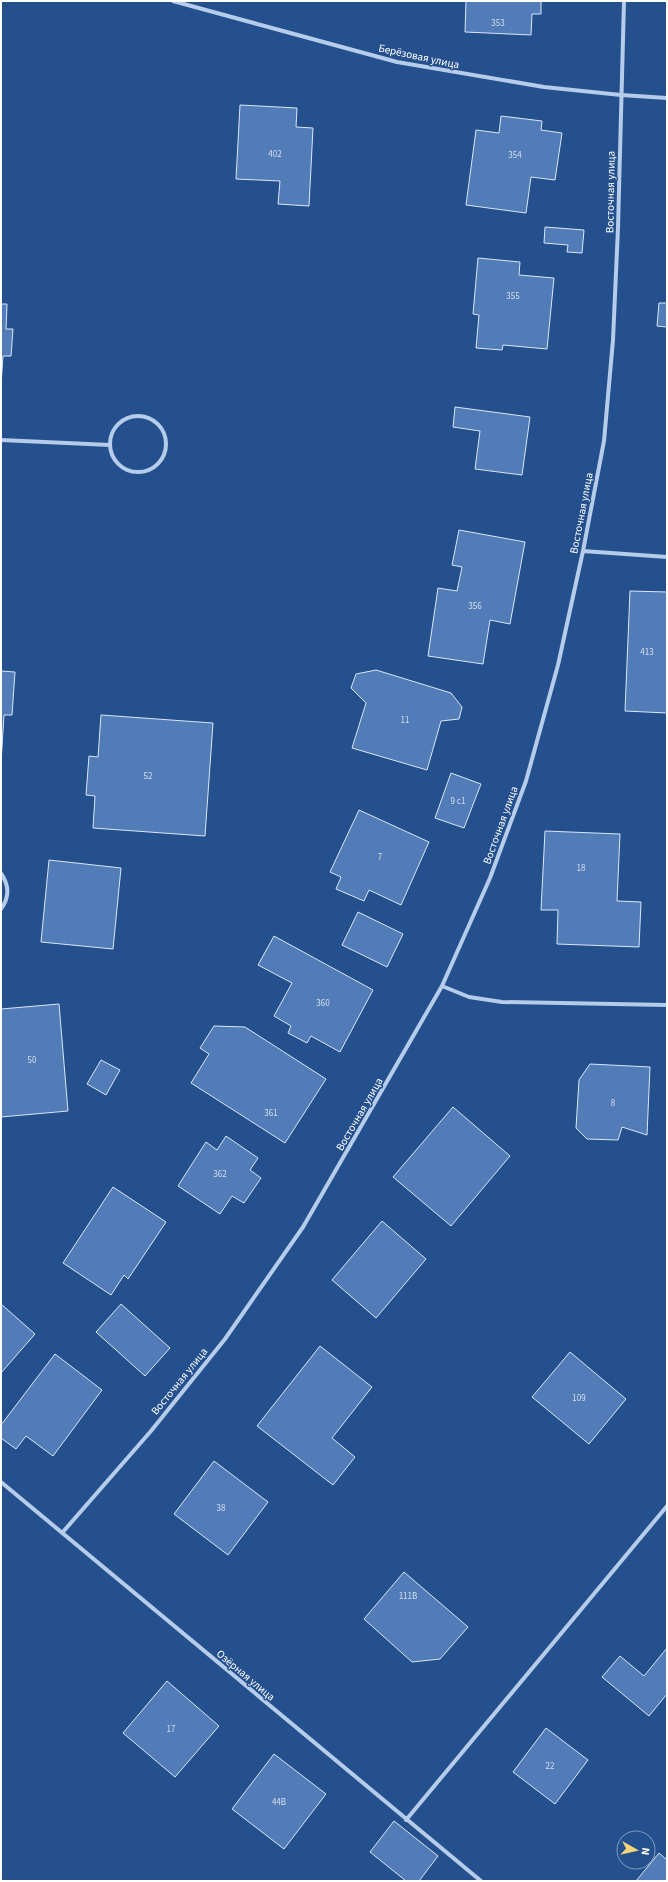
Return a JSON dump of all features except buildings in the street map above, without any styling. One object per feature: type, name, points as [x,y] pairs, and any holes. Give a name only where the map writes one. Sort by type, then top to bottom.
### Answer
[{"type":"street","name":"Берёзовая улица","points":[[175,1],[397,62],[544,87],[667,98]]},
{"type":"street","name":"Восточная улица","points":[[62,1533],[151,1432],[225,1339],[303,1227],[442,986],[490,878],[526,782],[558,665],[583,551],[604,441],[613,340],[618,228],[624,1]]},
{"type":"street","points":[[137,415],[148,417],[157,423],[164,431],[167,443],[165,454],[159,463],[150,470],[139,472],[128,470],[119,465],[113,456],[110,445],[112,435],[118,424],[126,418],[137,415]]},
{"type":"street","points":[[1,440],[110,445]]},
{"type":"street","points":[[583,551],[667,557]]},
{"type":"street","points":[[1,872],[7,882],[8,893],[5,904],[1,909]]},
{"type":"street","points":[[442,986],[469,997],[502,1002],[667,1005]]},
{"type":"street","name":"Озёрная улица","points":[[1,1482],[481,1881]]},
{"type":"street","points":[[406,1820],[667,1506]]}]
